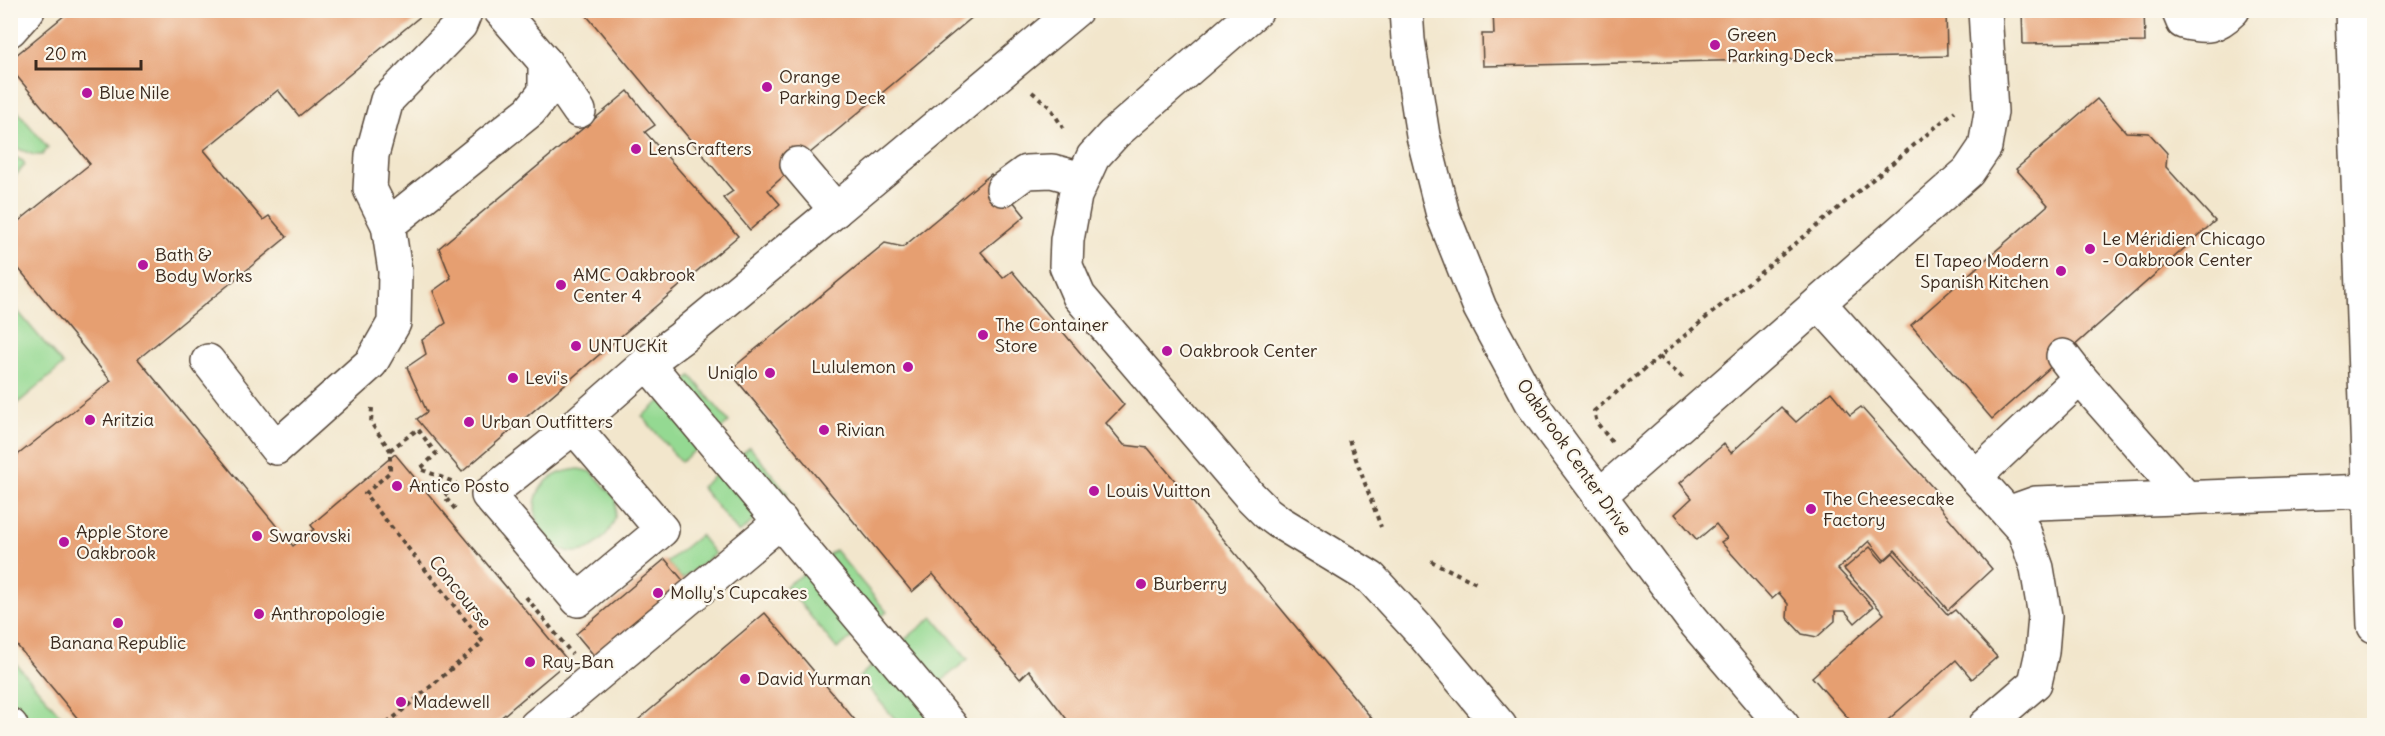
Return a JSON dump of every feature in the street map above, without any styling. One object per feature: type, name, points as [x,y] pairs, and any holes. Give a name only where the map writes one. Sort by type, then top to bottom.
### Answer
[{"type":"street","points":[[10,30],[28,10]]},
{"type":"street","points":[[208,361],[276,448],[371,363],[394,322],[395,272],[388,225],[370,189],[372,155],[387,100],[460,25],[466,10]]},
{"type":"street","points":[[500,10],[545,62],[579,111]]},
{"type":"street","points":[[574,427],[662,530],[578,600],[488,495],[574,427],[647,363],[681,338],[1076,10]]},
{"type":"street","points":[[1257,10],[1113,134],[1093,157],[1075,196],[1067,240],[1066,266],[1079,296],[1250,496],[1279,522],[1371,578],[1421,632],[1500,726]]},
{"type":"street","name":"Oakbrook Center Drive","points":[[1406,10],[1424,136],[1449,236],[1480,308],[1530,401],[1692,619],[1783,726]]},
{"type":"street","points":[[1599,496],[1968,172],[1985,147],[1990,112],[1985,10]]},
{"type":"street","points":[[2178,10],[2183,22],[2200,26],[2221,23],[2233,10]]},
{"type":"street","points":[[2352,10],[2371,491],[2374,626]]},
{"type":"street","points":[[388,225],[530,111],[545,92],[545,62]]},
{"type":"street","points":[[797,164],[836,210]]},
{"type":"street","points":[[1003,189],[1026,172],[1052,171],[1082,179]]},
{"type":"street","points":[[1819,303],[2024,531],[2037,568],[2045,616],[2042,652],[2035,683],[1985,726]]},
{"type":"street","points":[[647,363],[782,521],[951,726]]},
{"type":"street","points":[[1975,477],[2072,367],[2186,498]]},
{"type":"street","points":[[2008,513],[2036,503],[2371,491]]},
{"type":"street","points":[[536,726],[782,521]]},
{"type":"path","points":[[1026,87],[1050,107],[1063,128]]},
{"type":"path","points":[[1614,445],[1597,423],[1594,411],[1962,105]]},
{"type":"path","points":[[373,401],[371,423],[390,450],[418,429],[436,454],[420,469],[488,495]]},
{"type":"path","points":[[1349,440],[1381,527]]},
{"type":"path","name":"Concourse","points":[[384,726],[483,642],[365,494],[390,472],[390,450]]},
{"type":"path","points":[[1431,561],[1478,584]]},
{"type":"green space","points":[[11,103],[48,148],[42,155],[34,155],[11,146]]},
{"type":"green space","points":[[11,155],[23,161],[25,165],[11,180]]},
{"type":"green space","points":[[10,302],[63,365],[11,409],[10,409]]},
{"type":"green space","points":[[691,376],[729,422],[718,432],[680,385]]},
{"type":"green space","points":[[666,397],[705,442],[681,462],[642,416]]},
{"type":"green space","points":[[750,447],[788,494],[775,503],[738,457]]},
{"type":"green space","points":[[725,467],[763,513],[739,533],[701,487]]},
{"type":"green space","points":[[579,469],[592,472],[616,499],[616,511],[612,526],[601,540],[582,551],[565,550],[550,541],[539,526],[535,508],[540,490],[553,476]]},
{"type":"green space","points":[[700,535],[715,554],[682,579],[667,562]]},
{"type":"green space","points":[[835,550],[887,612],[873,622],[823,559]]},
{"type":"green space","points":[[809,570],[860,631],[837,649],[786,586]]},
{"type":"green space","points":[[933,617],[968,659],[931,690],[895,647]]},
{"type":"green space","points":[[884,655],[941,725],[900,725],[859,677]]},
{"type":"green space","points":[[17,665],[69,725],[16,725],[11,719],[10,670]]},
{"type":"building","points":[[71,10],[428,10],[299,116],[278,90],[204,150],[263,220],[269,216],[287,237],[138,359],[293,546],[314,529],[311,525],[395,454],[568,661],[491,726],[479,726],[476,723],[473,726],[84,726],[10,637],[10,461],[111,381],[10,258],[10,228],[90,164],[10,68],[10,60]]},
{"type":"building","name":"Orange Parking Deck","points":[[582,10],[981,10],[768,190],[780,204],[750,230],[723,198],[733,191]]},
{"type":"building","name":"Green Parking Deck","points":[[1493,10],[1946,10],[1947,56],[1483,66],[1482,34],[1494,34]]},
{"type":"building","points":[[2022,10],[2144,10],[2145,42],[2023,44]]},
{"type":"building","name":"AMC Oakbrook Center 4","points":[[628,91],[655,125],[645,132],[738,236],[462,472],[417,419],[427,412],[407,367],[426,354],[422,340],[446,323],[433,291],[451,278],[439,248]]},
{"type":"building","name":"Le Méridien Chicago - Oakbrook Center","points":[[2097,99],[2126,132],[2149,133],[2167,153],[2166,167],[2215,221],[1992,419],[1911,325],[2048,205],[2016,169]]},
{"type":"building","points":[[991,174],[1025,216],[981,252],[1003,278],[1012,271],[1124,405],[1106,423],[1124,445],[1148,448],[1378,726],[1072,726],[1029,670],[1020,679],[933,574],[912,592],[729,371],[885,243],[903,247]]},
{"type":"building","name":"The Cheesecake Factory","points":[[1831,392],[1850,415],[1861,407],[1942,498],[1937,504],[1992,569],[1948,610],[1895,550],[1884,560],[1869,541],[1838,569],[1873,607],[1855,623],[1845,611],[1835,611],[1835,621],[1817,637],[1802,634],[1787,618],[1788,604],[1779,593],[1772,599],[1721,542],[1727,538],[1716,524],[1697,540],[1675,514],[1692,498],[1680,483],[1724,444],[1731,453],[1781,407],[1796,422]]},
{"type":"building","points":[[1870,547],[1883,562],[1893,553],[1948,615],[1955,610],[1997,657],[1972,679],[1956,660],[1881,726],[1855,726],[1812,677],[1884,614],[1844,569]]},
{"type":"building","points":[[665,559],[691,590],[602,665],[576,634]]},
{"type":"building","points":[[765,613],[860,726],[631,726],[638,720]]},
{"type":"place","name":"Green Parking Deck","points":[[1715,45]]},
{"type":"place","name":"Orange Parking Deck","points":[[767,87]]},
{"type":"place","name":"Blue Nile","points":[[87,93]]},
{"type":"place","name":"LensCrafters","points":[[636,149]]},
{"type":"place","name":"Le Méridien Chicago - Oakbrook Center","points":[[2090,249]]},
{"type":"place","name":"Bath & Body Works","points":[[143,265]]},
{"type":"place","name":"El Tapeo Modern Spanish Kitchen","points":[[2061,271]]},
{"type":"place","name":"AMC Oakbrook Center 4","points":[[561,285]]},
{"type":"place","name":"The Container Store","points":[[983,335]]},
{"type":"place","name":"UNTUCKit","points":[[576,346]]},
{"type":"place","name":"Oakbrook Center","points":[[1167,351]]},
{"type":"place","name":"Lululemon","points":[[908,367]]},
{"type":"place","name":"Uniqlo","points":[[770,373]]},
{"type":"place","name":"Levi's","points":[[513,378]]},
{"type":"place","name":"Aritzia","points":[[90,420]]},
{"type":"place","name":"Urban Outfitters","points":[[469,422]]},
{"type":"place","name":"Rivian","points":[[824,430]]},
{"type":"place","name":"Antico Posto","points":[[397,486]]},
{"type":"place","name":"Louis Vuitton","points":[[1094,491]]},
{"type":"place","name":"The Cheesecake Factory","points":[[1811,509]]},
{"type":"place","name":"Swarovski","points":[[257,536]]},
{"type":"place","name":"Apple Store Oakbrook","points":[[64,542]]},
{"type":"place","name":"Burberry","points":[[1141,584]]},
{"type":"place","name":"Molly's Cupcakes","points":[[658,593]]},
{"type":"place","name":"Anthropologie","points":[[259,614]]},
{"type":"place","name":"Banana Republic","points":[[118,623]]},
{"type":"place","name":"Ray-Ban","points":[[530,662]]},
{"type":"place","name":"David Yurman","points":[[745,679]]},
{"type":"place","name":"Madewell","points":[[401,702]]}]
